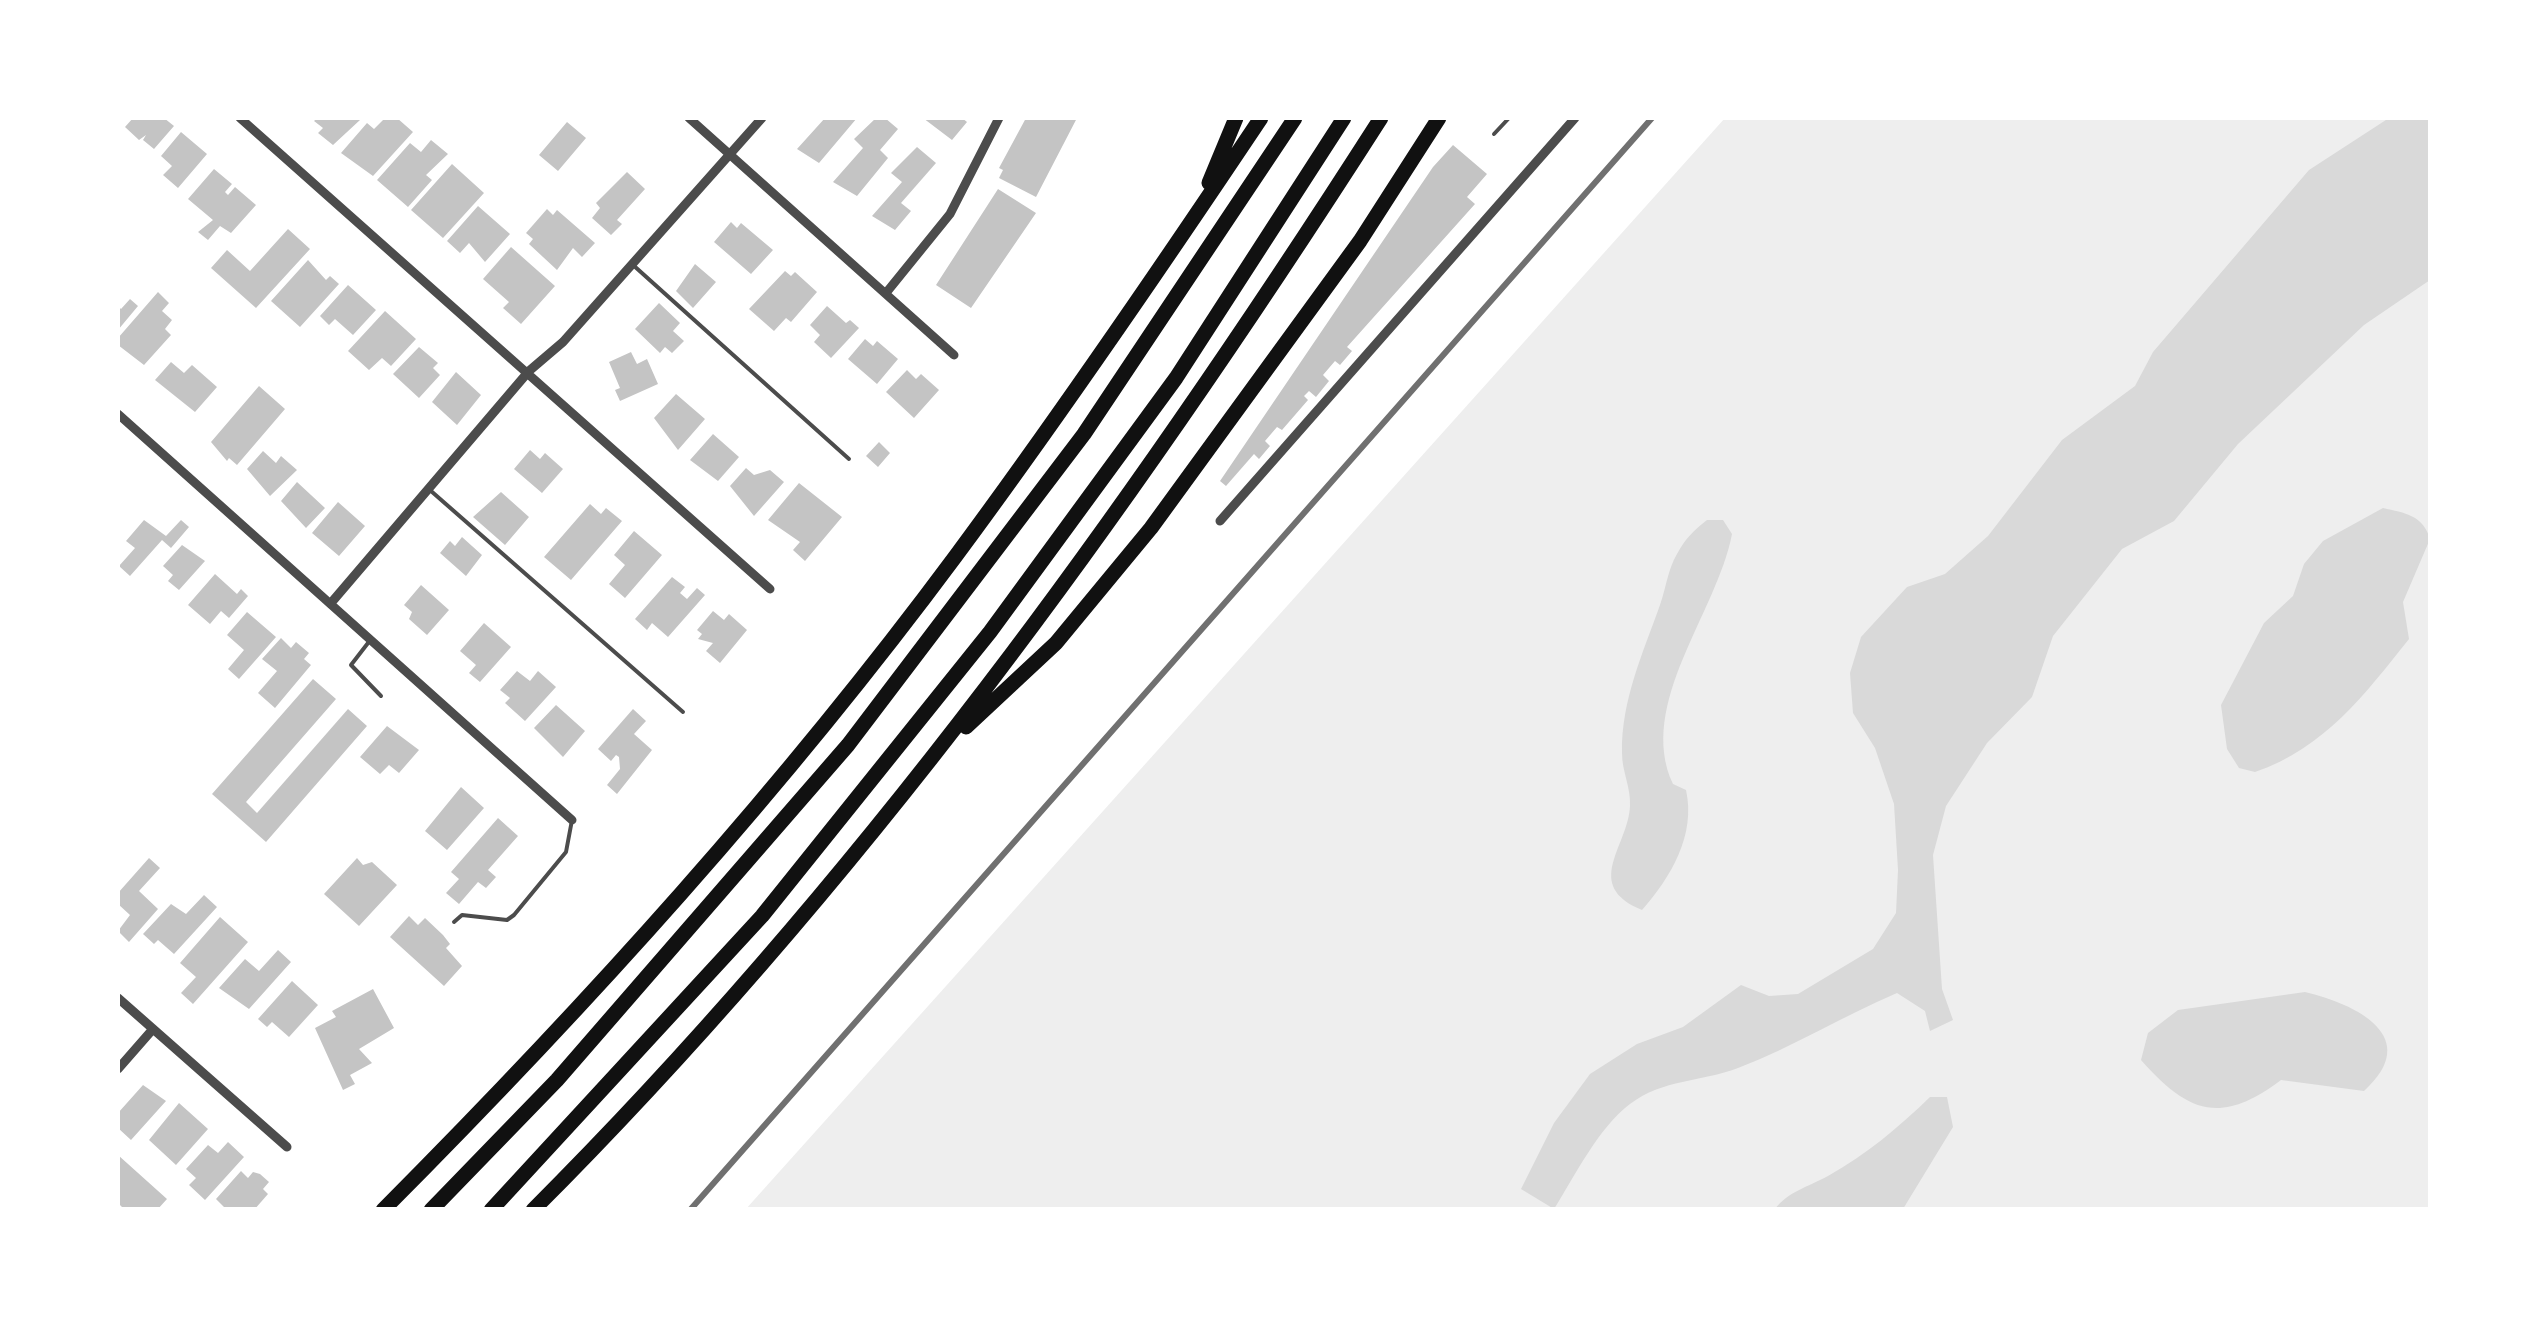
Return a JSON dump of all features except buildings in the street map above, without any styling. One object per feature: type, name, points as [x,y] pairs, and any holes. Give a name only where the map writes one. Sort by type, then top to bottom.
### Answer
[{"type":"highway","points":[[1195,216],[1236,118]]},
{"type":"highway","points":[[383,1210],[539,1052],[702,870],[847,696],[1020,467],[1261,118]]},
{"type":"highway","points":[[431,1210],[556,1080],[848,746],[1084,434],[1295,118]]},
{"type":"highway","points":[[491,1210],[762,916],[990,632],[1176,378],[1344,118]]},
{"type":"highway","points":[[534,1210],[612,1130],[788,935],[941,750],[1130,495],[1252,319],[1381,118]]},
{"type":"highway","points":[[941,750],[1056,643],[1151,528],[1360,241],[1438,118]]},
{"type":"street","points":[[240,118],[770,589]]},
{"type":"street","points":[[690,118],[954,355]]},
{"type":"street","points":[[331,603],[528,371],[563,342],[762,118]]},
{"type":"street","points":[[886,294],[950,214],[999,118]]},
{"type":"street","points":[[1220,521],[1575,118]]},
{"type":"street","points":[[118,414],[572,820]]},
{"type":"street","points":[[118,998],[287,1147]]},
{"type":"street","points":[[118,1069],[153,1030]]},
{"type":"lane","points":[[1494,134],[1509,118]]},
{"type":"lane","points":[[632,264],[849,458]]},
{"type":"lane","points":[[429,488],[683,712]]},
{"type":"lane","points":[[372,640],[351,665],[381,696]]},
{"type":"lane","points":[[454,922],[462,915],[506,920],[514,914],[566,852],[572,820]]},
{"type":"shaded area","points":[[1725,118],[2430,118],[2430,1209],[745,1210]]},
{"type":"shaded area","points":[[2389,118],[2430,118],[2430,280],[2364,325],[2238,444],[2174,521],[2122,549],[2053,636],[2032,697],[1987,743],[1946,806],[1933,855],[1942,989],[1953,1020],[1930,1031],[1925,1011],[1897,993],[1738,1068],[1669,1085],[1630,1104],[1588,1153],[1554,1209],[1521,1189],[1554,1123],[1590,1074],[1637,1044],[1683,1027],[1741,985],[1769,996],[1798,994],[1873,949],[1896,913],[1898,870],[1894,804],[1875,748],[1853,713],[1850,673],[1861,637],[1907,587],[1945,574],[1988,536],[2062,440],[2135,386],[2153,352],[2309,170]]},
{"type":"shaded area","points":[[2383,508],[2418,520],[2430,539],[2403,602],[2409,639],[2359,699],[2323,734],[2280,762],[2255,772],[2239,768],[2227,749],[2221,705],[2264,623],[2293,596],[2304,564],[2323,541]]},
{"type":"shaded area","points":[[1707,520],[1723,520],[1732,534],[1724,564],[1671,691],[1664,722],[1664,754],[1673,784],[1686,790],[1687,823],[1679,854],[1663,884],[1642,910],[1624,900],[1611,877],[1630,806],[1622,753],[1625,715],[1674,560],[1687,539]]},
{"type":"shaded area","points":[[2305,992],[2362,1014],[2385,1039],[2387,1054],[2381,1072],[2364,1091],[2281,1080],[2241,1103],[2206,1107],[2175,1092],[2141,1060],[2148,1033],[2178,1010]]},
{"type":"shaded area","points":[[1930,1097],[1947,1097],[1953,1127],[1903,1209],[1775,1209],[1793,1194],[1869,1150]]},
{"type":"railway","points":[[690,1210],[1652,118]]}]
